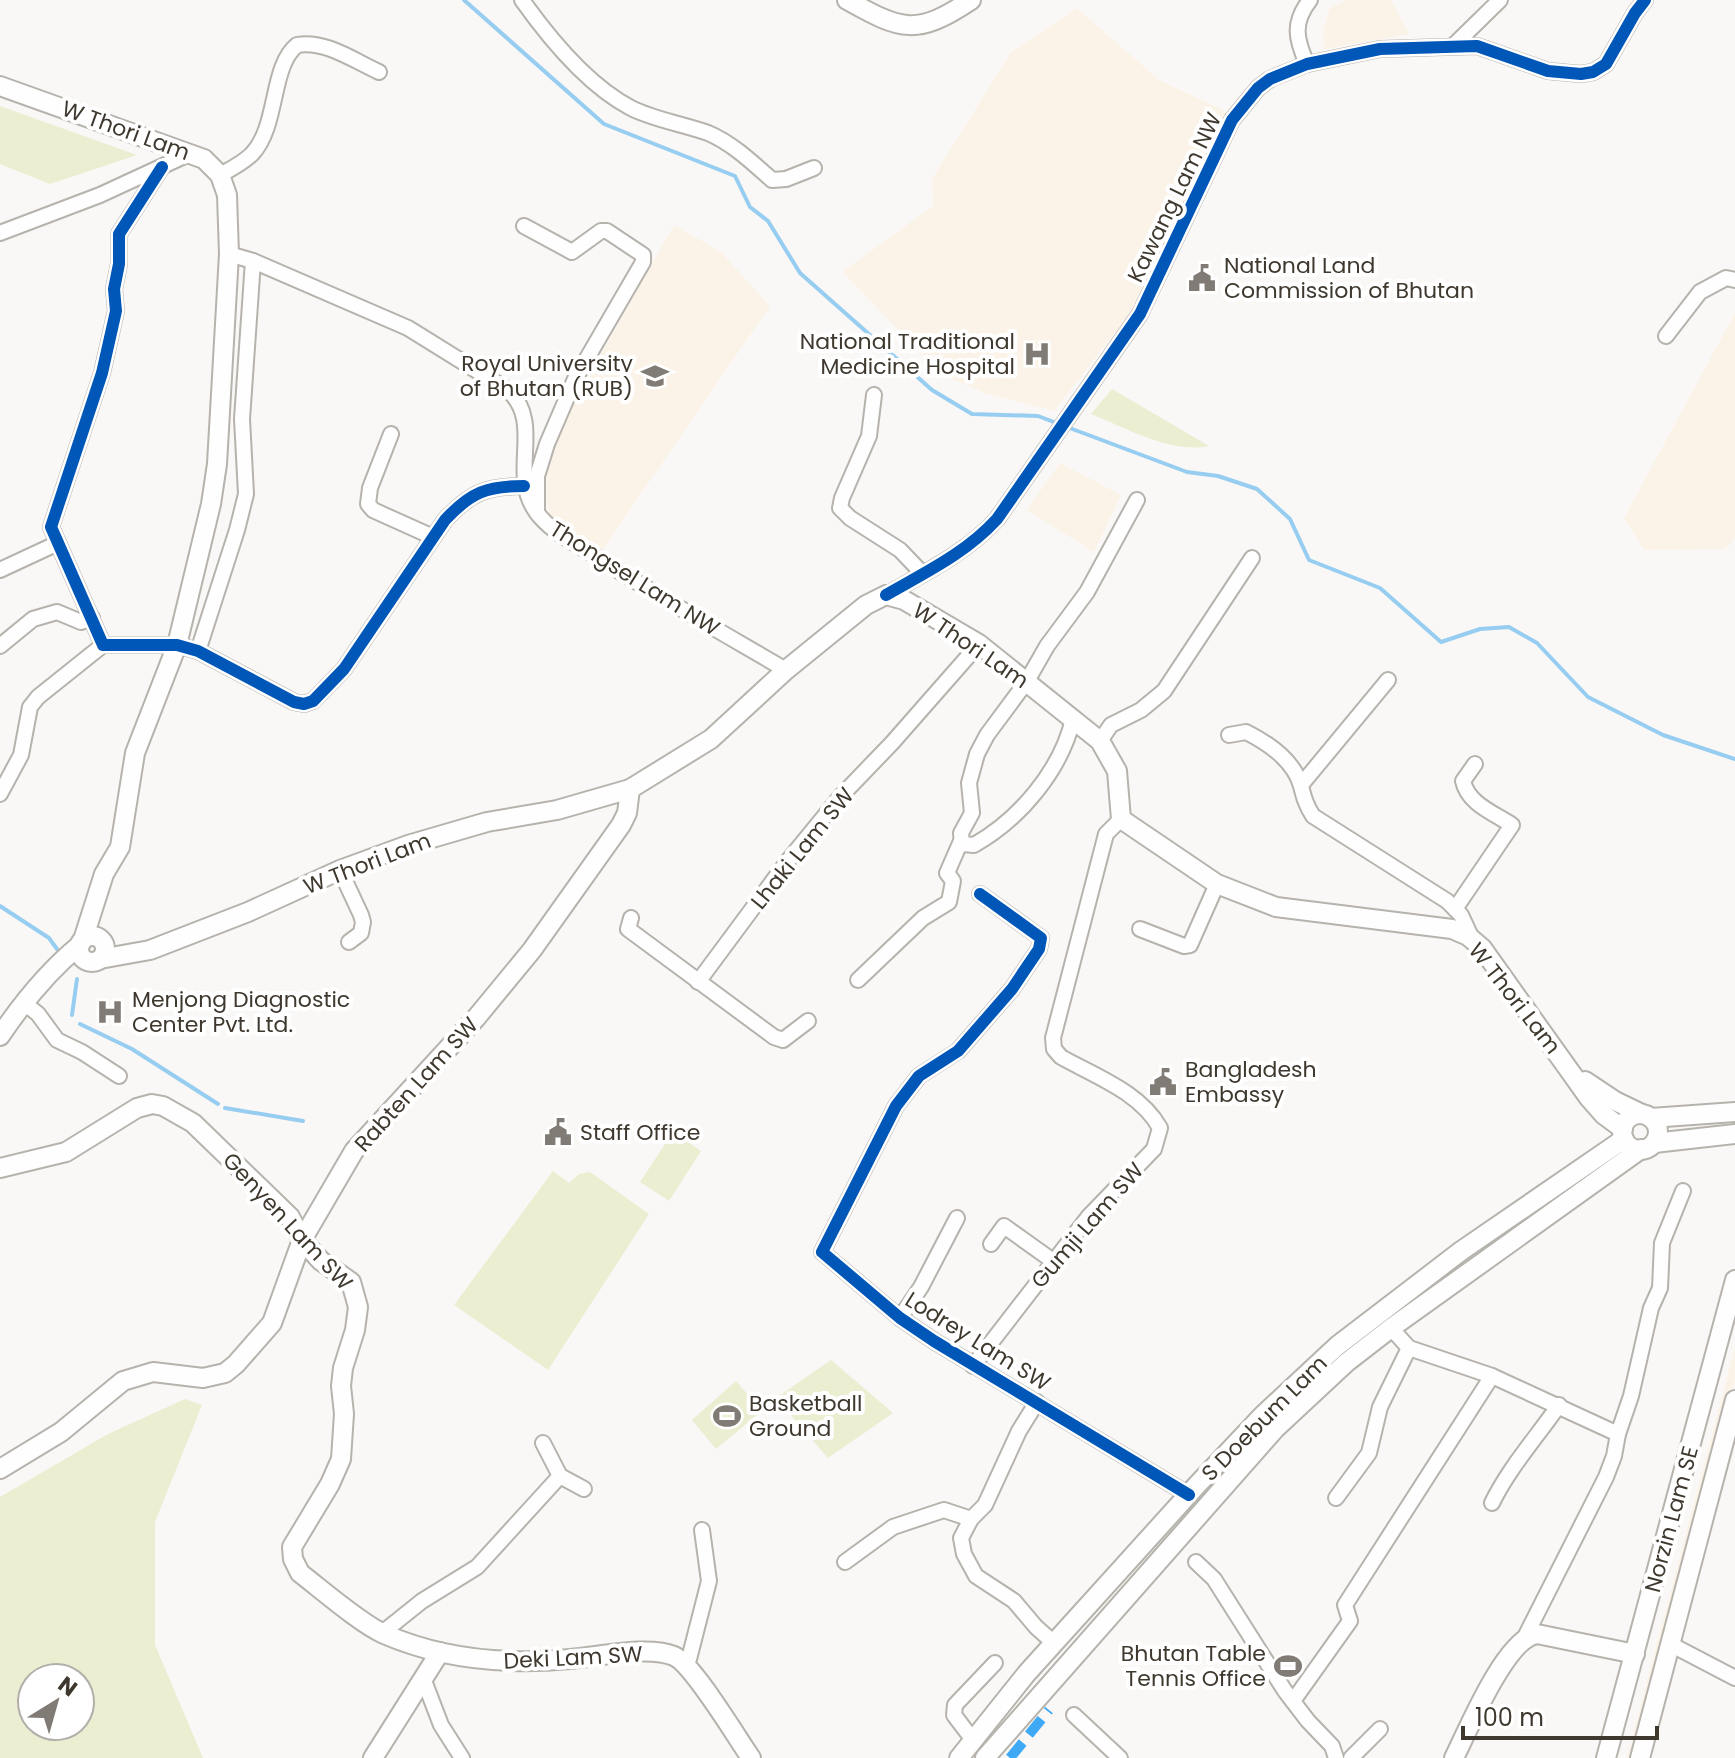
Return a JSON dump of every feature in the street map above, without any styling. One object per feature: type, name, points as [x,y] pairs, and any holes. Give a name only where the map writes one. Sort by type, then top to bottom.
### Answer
[{"type":"main road","points":[[847,0],[877,16],[910,26],[926,25],[971,0]]},
{"type":"main road","name":"W Thori Lam","points":[[0,86],[191,153],[204,159],[220,175]]},
{"type":"main road","points":[[0,1036],[23,1002],[43,982],[92,948],[94,901],[104,874],[120,847],[135,753],[177,645],[211,504],[217,464],[229,254],[227,195],[220,175]]},
{"type":"main road","name":"W Thori Lam","points":[[92,948],[150,950],[248,912],[340,870],[408,845],[487,822],[557,810],[630,789],[711,739],[786,670],[866,605],[886,595],[904,600],[979,644],[1100,741],[1117,771],[1121,819],[1217,884],[1276,907],[1452,929],[1473,941],[1482,948],[1604,1115],[1624,1134]]},
{"type":"main road","name":"Rabten Lam SW","points":[[0,1469],[61,1432],[123,1381],[153,1372],[203,1378],[225,1373],[272,1323],[302,1240],[354,1151],[476,1018],[532,950],[621,825],[627,813],[630,789]]},
{"type":"main road","name":"W Thori Lam","points":[[1570,1070],[1598,1091],[1646,1116]]},
{"type":"main road","name":"Genyen Lam SW","points":[[0,1168],[66,1152],[137,1108],[152,1104],[163,1106],[193,1123],[290,1217],[302,1240],[321,1261],[351,1282],[358,1307],[355,1330],[343,1368],[341,1459],[330,1484],[295,1538],[293,1559],[300,1573],[382,1633],[440,1652]]},
{"type":"main road","points":[[1730,1139],[1631,1147],[1624,1134],[1627,1120],[1646,1116],[1735,1112]]},
{"type":"main road","points":[[1646,1116],[1658,1133],[1647,1146]]},
{"type":"main road","name":"S Doebum Lam","points":[[959,1758],[1027,1673],[1263,1415],[1337,1346],[1461,1251],[1624,1134]]},
{"type":"main road","name":"S Doebum Lam","points":[[985,1758],[1275,1429],[1347,1362],[1647,1146]]},
{"type":"main road","name":"Norzin Lam SE","points":[[1606,1758],[1735,1280]]},
{"type":"main road","points":[[1640,1758],[1677,1648],[1735,1400]]},
{"type":"main road","points":[[1454,1758],[1489,1689],[1528,1636],[1635,1654]]},
{"type":"main road","points":[[373,1758],[440,1652]]},
{"type":"main road","name":"Deki Lam SW","points":[[440,1652],[503,1662],[659,1653],[675,1656],[685,1665]]},
{"type":"main road","points":[[685,1665],[751,1758]]},
{"type":"street","points":[[522,0],[588,76],[607,93],[633,109],[710,134],[772,180],[786,179],[814,168]]},
{"type":"street","points":[[1307,64],[1296,40],[1301,12],[1310,0]]},
{"type":"street","points":[[1453,46],[1500,0]]},
{"type":"street","name":"Kawang Lam NW","points":[[886,595],[956,555],[984,533],[1140,314],[1232,120],[1258,88],[1270,79],[1307,64],[1380,49],[1477,46],[1548,71],[1593,72],[1606,64],[1645,0]]},
{"type":"street","points":[[220,175],[248,158],[259,145],[270,120],[287,57],[297,45],[311,43],[323,46],[379,72]]},
{"type":"street","points":[[0,233],[100,195],[191,153]]},
{"type":"street","points":[[103,645],[51,527],[102,373],[116,311],[114,289],[119,264],[119,234],[162,167]]},
{"type":"street","points":[[524,226],[572,252],[601,231],[607,231],[643,255],[643,262],[575,379],[547,444],[537,476],[537,514]]},
{"type":"street","name":"Thongsel Lam NW","points":[[229,254],[253,261],[408,328],[508,390],[519,401],[524,415],[524,486],[537,514],[552,528],[625,576],[786,670]]},
{"type":"street","points":[[198,651],[246,494],[242,419],[253,261]]},
{"type":"street","points":[[1666,336],[1700,292],[1726,278],[1735,280]]},
{"type":"street","points":[[874,395],[869,436],[840,508],[850,518],[900,550],[923,574]]},
{"type":"street","points":[[391,434],[370,488],[368,504],[373,510],[433,537]]},
{"type":"street","points":[[0,794],[21,755],[30,707],[38,697],[103,645],[177,645],[198,651],[294,702],[304,704],[313,701],[344,669],[445,520],[472,495],[484,490],[524,486]]},
{"type":"street","points":[[858,980],[923,918],[949,902],[953,881],[947,873],[961,841],[961,833],[972,813],[969,783],[977,754],[1047,646],[1100,572],[1137,500]]},
{"type":"street","points":[[0,570],[58,543]]},
{"type":"street","points":[[1100,741],[1111,725],[1141,710],[1164,691],[1252,558]]},
{"type":"street","points":[[0,646],[33,619],[57,612],[81,622],[92,618]]},
{"type":"street","name":"Lhaki Lam SW","points":[[698,982],[787,862],[841,796],[979,644]]},
{"type":"street","points":[[1301,785],[1388,680]]},
{"type":"street","points":[[961,841],[965,846],[974,845],[1012,819],[1056,762],[1068,741],[1073,719]]},
{"type":"street","points":[[1229,735],[1246,732],[1260,739],[1293,768],[1301,785],[1303,801],[1313,816],[1422,884],[1455,909],[1473,941]]},
{"type":"street","points":[[1455,909],[1512,825],[1472,800],[1465,792],[1463,781],[1475,764]]},
{"type":"street","name":"Gumji Lam SW","points":[[973,1366],[1089,1216],[1154,1149],[1160,1128],[1153,1115],[1132,1096],[1061,1057],[1054,1049],[1053,1038],[1106,834],[1121,819]]},
{"type":"street","points":[[340,870],[363,922],[361,933],[349,942]]},
{"type":"street","points":[[1140,929],[1184,946],[1190,945],[1217,884]]},
{"type":"street","name":"Lodrey Lam SW","points":[[980,894],[1041,938],[1039,949],[1012,989],[958,1051],[919,1076],[896,1106],[822,1252],[900,1318],[973,1366],[1189,1495]]},
{"type":"street","points":[[631,918],[628,929],[774,1037],[783,1040],[808,1021]]},
{"type":"street","points":[[23,1002],[38,1014],[57,1040],[119,1076]]},
{"type":"street","points":[[1528,1636],[1614,1456],[1651,1308],[1660,1288],[1662,1243],[1683,1191]]},
{"type":"street","points":[[900,1318],[921,1287],[957,1218]]},
{"type":"street","points":[[991,1244],[1004,1226],[1053,1261]]},
{"type":"street","points":[[1391,1328],[1409,1348],[1492,1376],[1618,1434]]},
{"type":"street","points":[[1336,1498],[1369,1453],[1380,1407],[1409,1348]]},
{"type":"street","points":[[1293,1701],[1350,1621],[1345,1605],[1492,1376]]},
{"type":"street","points":[[1037,1402],[1019,1431],[985,1505],[971,1519],[961,1538],[964,1554],[976,1576],[1014,1601],[1055,1644]]},
{"type":"street","points":[[1492,1503],[1504,1478],[1559,1405]]},
{"type":"street","points":[[543,1443],[560,1476],[584,1489]]},
{"type":"street","points":[[382,1633],[422,1601],[477,1567],[560,1476]]},
{"type":"street","points":[[845,1562],[893,1527],[944,1510],[971,1519]]},
{"type":"street","points":[[685,1665],[709,1581],[702,1530]]},
{"type":"street","points":[[1196,1562],[1214,1579],[1293,1701],[1332,1746],[1336,1758]]},
{"type":"street","points":[[1677,1648],[1735,1678]]},
{"type":"street","points":[[973,1740],[954,1715],[955,1705],[995,1663]]},
{"type":"street","points":[[423,1678],[441,1725],[462,1758]]},
{"type":"street","points":[[1074,1715],[1120,1758]]},
{"type":"street","points":[[1351,1758],[1380,1729]]},
{"type":"shaded area","points":[[1346,0],[1391,0],[1409,34],[1324,49],[1323,32],[1330,8]]},
{"type":"shaded area","points":[[1077,8],[1159,80],[1229,113],[1142,298],[1054,411],[987,394],[941,374],[842,272],[933,206],[932,179],[1011,52]]},
{"type":"shaded area","name":"Royal University of Bhutan (RUB)","points":[[674,225],[721,252],[770,306],[601,552],[552,519],[547,504],[547,466],[560,427]]},
{"type":"shaded area","points":[[1735,313],[1735,537],[1729,546],[1722,549],[1644,550],[1624,518]]},
{"type":"shaded area","points":[[1060,463],[1121,495],[1094,552],[1027,510]]},
{"type":"shaded area","points":[[1735,1347],[1735,1380],[1635,1758],[1627,1758]]},
{"type":"green space","points":[[0,106],[137,155],[50,184],[0,164]]},
{"type":"green space","points":[[1112,389],[1209,446],[1164,443],[1091,414]]},
{"type":"green space","points":[[673,1132],[701,1151],[669,1201],[640,1182]]},
{"type":"green space","points":[[553,1171],[569,1183],[579,1174],[590,1172],[649,1214],[548,1370],[454,1305]]},
{"type":"green space","points":[[831,1360],[893,1413],[828,1458],[776,1398]]},
{"type":"green space","name":"Basketball Ground","points":[[736,1381],[762,1411],[716,1449],[692,1420]]},
{"type":"green space","points":[[185,1399],[202,1405],[155,1522],[155,1645],[203,1758],[0,1758],[0,1497],[108,1434]]},
{"type":"waterway","points":[[464,0],[604,124],[735,176],[750,207],[768,221],[800,273],[932,390],[972,414],[1038,416],[1059,424]]},
{"type":"waterway","points":[[1067,427],[1187,472],[1218,476],[1257,489],[1290,519],[1309,560],[1380,588],[1441,642],[1480,629],[1509,627],[1537,643],[1588,697],[1663,735],[1735,759]]},
{"type":"waterway","points":[[0,906],[49,938],[57,949]]},
{"type":"waterway","points":[[72,1015],[77,979]]},
{"type":"waterway","points":[[80,1024],[132,1049],[218,1104]]},
{"type":"waterway","points":[[225,1108],[303,1121]]},
{"type":"marked path","points":[[1010,1758],[1049,1710]]},
{"type":"cycle path","points":[[886,595],[959,552],[997,519],[1140,314],[1232,120],[1258,88],[1270,79],[1307,64],[1380,49],[1477,46],[1548,71],[1593,72],[1606,64],[1645,0]]},
{"type":"cycle path","points":[[162,167],[119,234],[119,264],[114,289],[116,311],[102,373],[51,527],[103,645],[177,645],[198,651],[294,702],[304,704],[313,701],[344,669],[445,520],[480,492],[524,486]]},
{"type":"cycle path","points":[[980,894],[1041,938],[1039,949],[1012,989],[958,1051],[919,1076],[896,1106],[822,1252],[900,1318],[934,1341],[1189,1495]]},
{"type":"place","name":"National Land Commission of Bhutan","points":[[1202,278]]},
{"type":"place","name":"National Traditional Medicine Hospital","points":[[1037,354]]},
{"type":"place","name":"Royal University of Bhutan (RUB)","points":[[655,376]]},
{"type":"place","name":"Menjong Diagnostic Center Pvt. Ltd.","points":[[110,1012]]},
{"type":"place","name":"Bangladesh Embassy","points":[[1163,1082]]},
{"type":"place","name":"Staff Office","points":[[558,1132]]},
{"type":"place","name":"Basketball Ground","points":[[727,1416]]},
{"type":"place","name":"Bhutan Table Tennis Office","points":[[1288,1666]]}]
